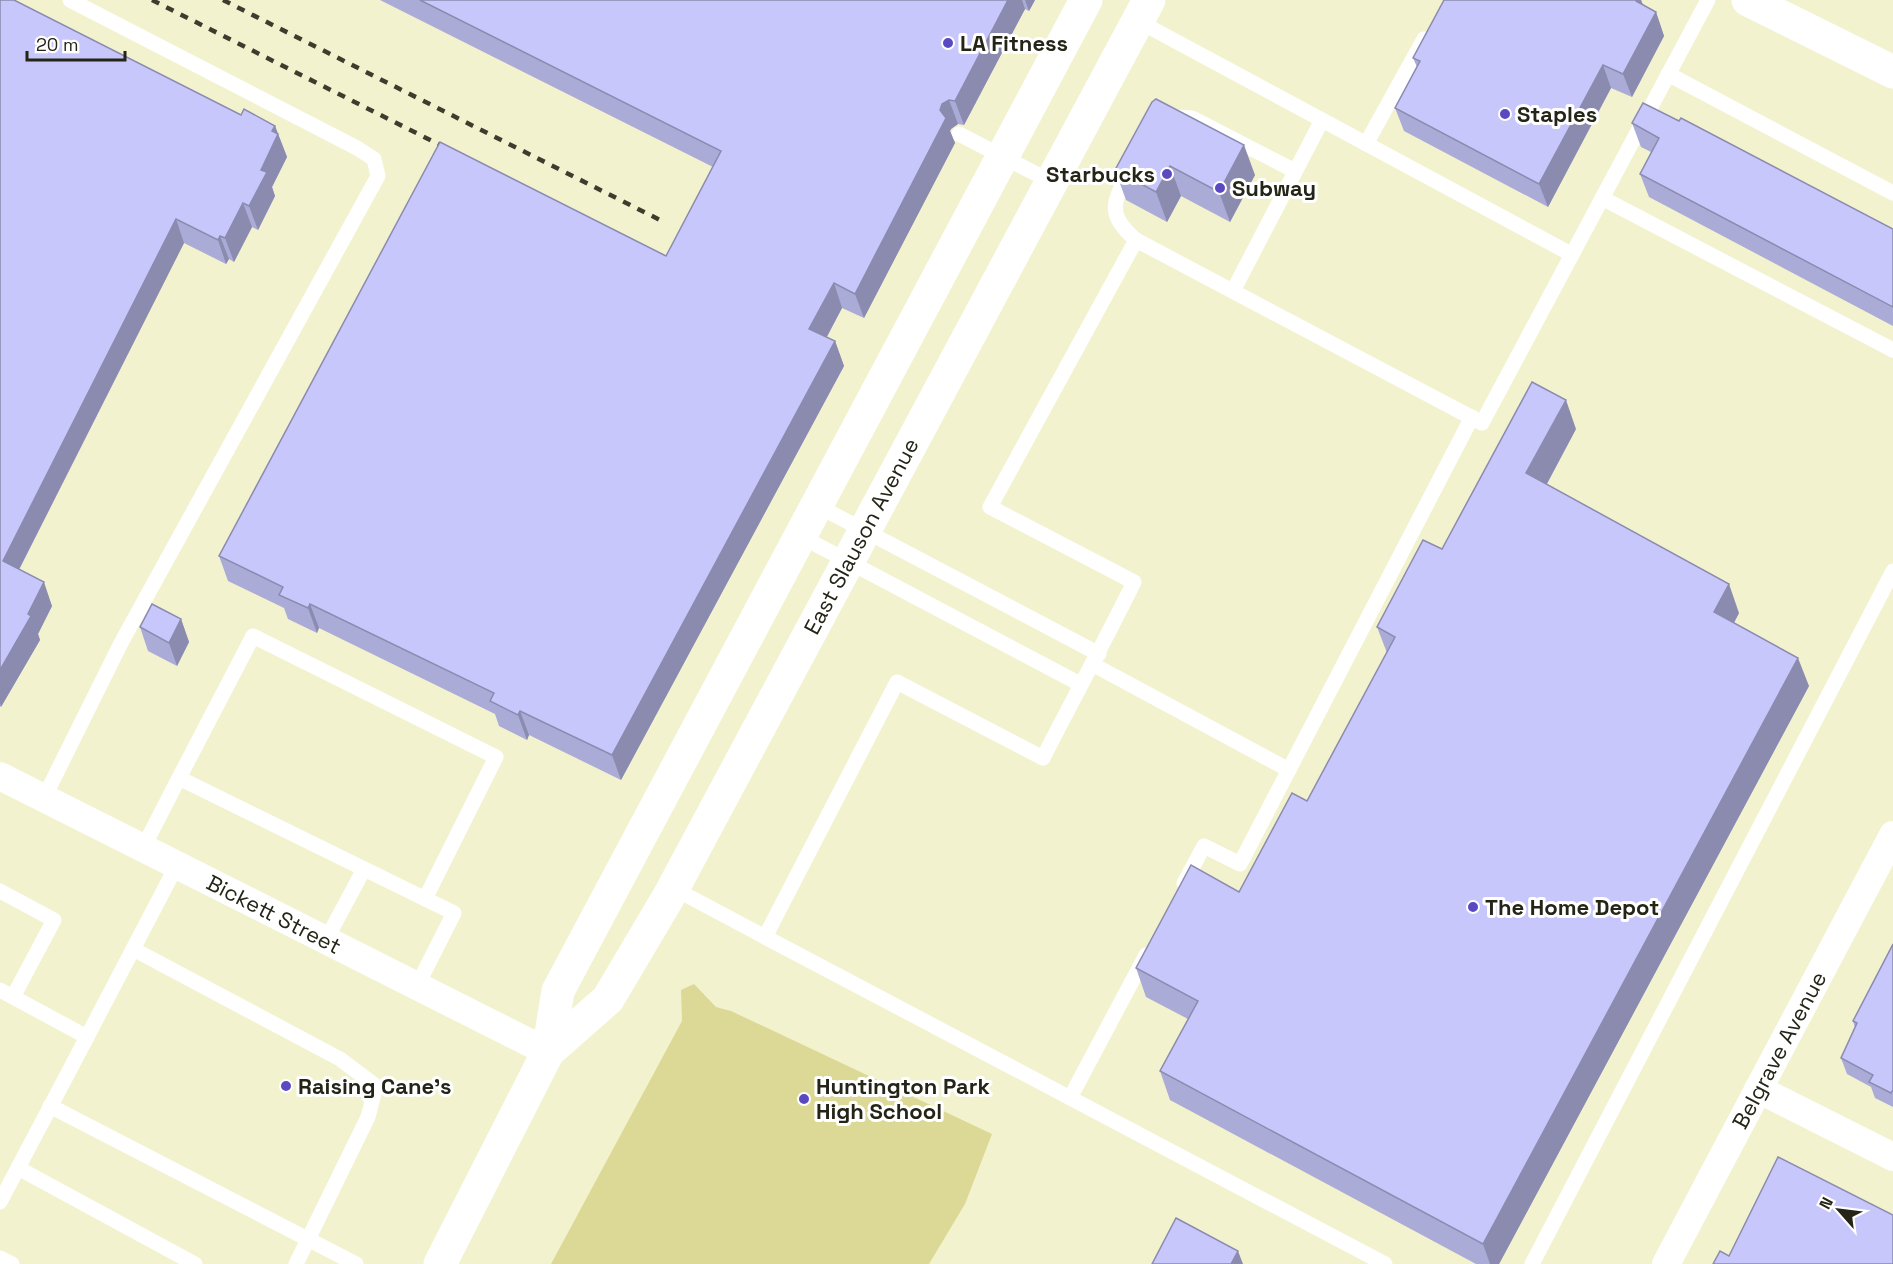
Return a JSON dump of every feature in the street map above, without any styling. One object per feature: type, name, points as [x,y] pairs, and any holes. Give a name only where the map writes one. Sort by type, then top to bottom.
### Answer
[{"type":"main road","name":"East Slauson Avenue","points":[[440,1264],[548,1052],[558,991],[802,537],[1086,0]]},
{"type":"main road","points":[[1749,0],[1893,72]]},
{"type":"main road","name":"East Slauson Avenue","points":[[548,1052],[608,999],[673,888],[1050,181],[1144,10]]},
{"type":"street","name":"Bickett Street","points":[[0,776],[548,1052]]},
{"type":"street","name":"Belgrave Avenue","points":[[1666,1264],[1893,835]]},
{"type":"street","points":[[1758,1089],[1893,1157]]},
{"type":"lane","points":[[44,798],[121,643],[378,176],[374,159],[357,148],[70,0]]},
{"type":"lane","points":[[1138,157],[1115,198],[1114,207],[1119,223],[1136,240],[1482,423],[1708,0]]},
{"type":"lane","points":[[1144,10],[1322,120],[1571,254]]},
{"type":"lane","points":[[1366,144],[1434,20]]},
{"type":"lane","points":[[1668,74],[1893,193]]},
{"type":"lane","points":[[1155,126],[1164,119],[1174,116],[1192,118],[1295,171]]},
{"type":"lane","points":[[1233,291],[1322,120]]},
{"type":"lane","points":[[959,135],[1050,181]]},
{"type":"lane","points":[[1602,198],[1893,350]]},
{"type":"lane","points":[[765,938],[897,682],[1043,758],[1080,684],[1096,659],[1134,582],[990,507],[1136,240]]},
{"type":"lane","points":[[1177,897],[1204,846],[1240,864],[1422,508],[1472,417]]},
{"type":"lane","points":[[818,506],[1096,659],[1289,770]]},
{"type":"lane","points":[[802,537],[1080,684]]},
{"type":"lane","points":[[1532,1264],[1893,571]]},
{"type":"lane","points":[[143,848],[254,636],[496,757],[425,899]]},
{"type":"lane","points":[[179,778],[454,913],[417,986]]},
{"type":"lane","points":[[0,1202],[177,865]]},
{"type":"lane","points":[[326,940],[364,869]]},
{"type":"lane","points":[[673,888],[1385,1264]]},
{"type":"lane","points":[[0,891],[54,920],[6,993],[87,1037]]},
{"type":"lane","points":[[1070,1098],[1155,938]]},
{"type":"lane","points":[[133,949],[340,1059],[376,1086],[368,1117],[296,1264]]},
{"type":"lane","points":[[50,1106],[356,1264]]},
{"type":"lane","points":[[18,1168],[195,1264]]},
{"type":"lane","points":[[0,1258],[12,1264]]},
{"type":"shaded area","points":[[694,984],[716,1007],[731,1011],[992,1134],[965,1204],[929,1264],[551,1264],[682,1021],[681,990]]},
{"type":"building","points":[[0,0],[14,0],[241,115],[244,109],[275,126],[272,131],[278,134],[261,170],[267,172],[249,206],[243,203],[225,238],[220,236],[218,240],[176,219],[3,561],[44,582],[28,614],[31,616],[0,670]]},
{"type":"building","points":[[420,0],[1008,0],[955,101],[949,100],[942,104],[940,110],[946,118],[855,294],[834,283],[809,329],[835,341],[612,755],[520,711],[518,715],[490,701],[494,693],[310,604],[308,608],[279,595],[283,587],[219,556],[440,142],[666,256],[721,151]]},
{"type":"building","name":"Staples","points":[[1444,0],[1636,0],[1656,12],[1623,74],[1603,65],[1539,184],[1395,108],[1420,61],[1413,58]]},
{"type":"building","points":[[1156,99],[1244,145],[1219,192],[1170,166],[1156,192],[1115,170],[1152,102]]},
{"type":"building","points":[[1643,103],[1679,121],[1681,118],[1893,229],[1893,307],[1640,174],[1659,138],[1632,123]]},
{"type":"building","name":"The Home Depot","points":[[1532,382],[1566,400],[1526,473],[1729,584],[1714,612],[1798,658],[1483,1244],[1160,1071],[1198,1001],[1136,968],[1191,865],[1239,892],[1292,793],[1307,801],[1395,637],[1377,627],[1423,540],[1442,549]]},
{"type":"building","points":[[152,604],[181,619],[169,643],[140,627]]},
{"type":"building","points":[[1893,944],[1893,1090],[1891,1093],[1869,1082],[1873,1075],[1841,1058],[1857,1023],[1853,1021]]},
{"type":"building","points":[[1778,1157],[1893,1215],[1893,1264],[1713,1264],[1720,1251],[1729,1256]]},
{"type":"building","points":[[1176,1218],[1238,1251],[1231,1264],[1152,1264]]},
{"type":"railway","points":[[152,0],[454,152]]},
{"type":"railway","points":[[223,0],[660,220]]},
{"type":"place","name":"LA Fitness","points":[[948,43]]},
{"type":"place","name":"Staples","points":[[1505,114]]},
{"type":"place","name":"Starbucks","points":[[1167,174]]},
{"type":"place","name":"Subway","points":[[1220,188]]},
{"type":"place","name":"The Home Depot","points":[[1473,907]]},
{"type":"place","name":"Raising Cane's","points":[[286,1086]]},
{"type":"place","name":"Huntington Park High School","points":[[804,1099]]}]
